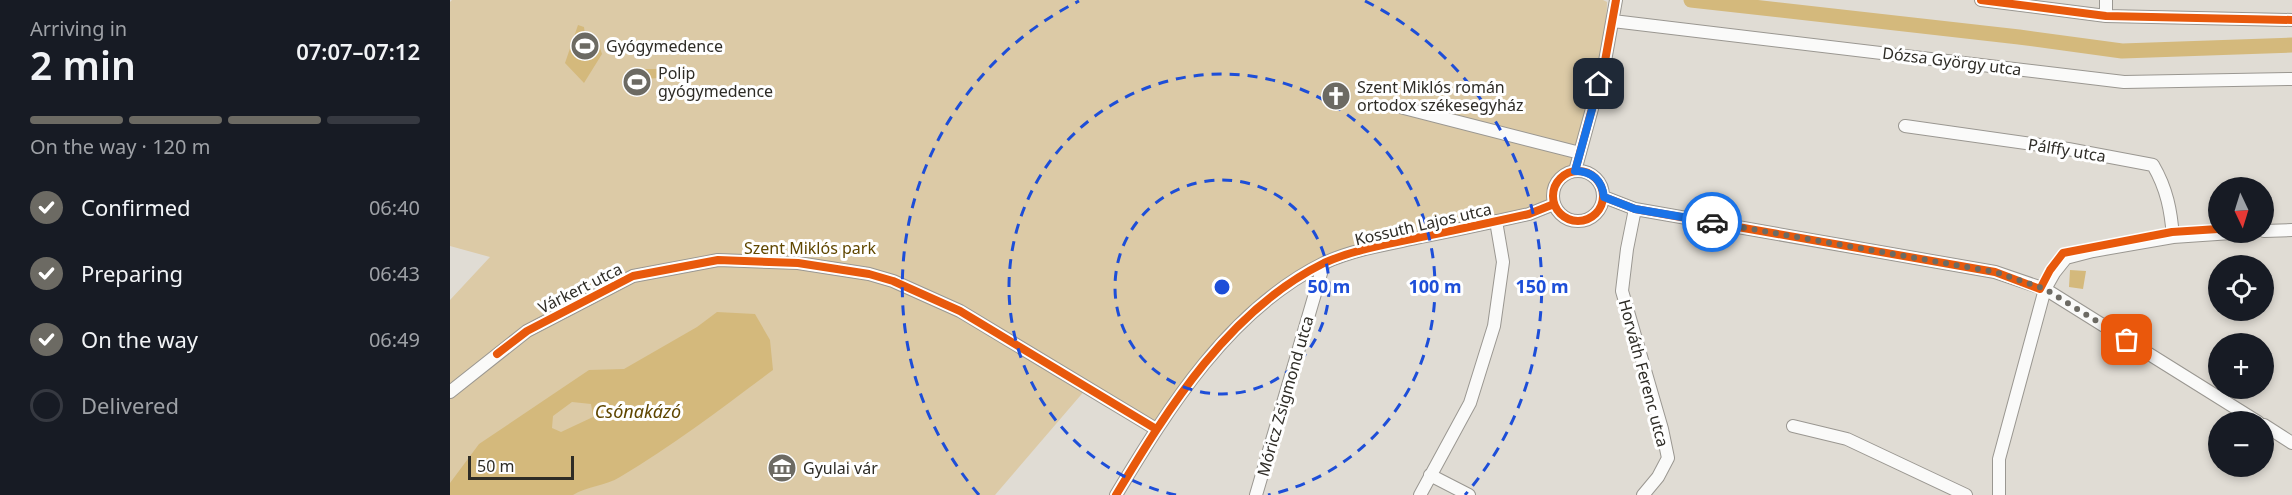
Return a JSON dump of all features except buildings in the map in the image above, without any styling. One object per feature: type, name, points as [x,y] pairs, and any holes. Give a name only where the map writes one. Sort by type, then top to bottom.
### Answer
[{"type":"street","points":[[1575,171],[1605,61],[1616,0]]},
{"type":"street","points":[[1981,0],[2106,16],[2292,20]]},
{"type":"street","points":[[2106,0],[2106,16]]},
{"type":"street","name":"Dózsa György utca","points":[[1613,18],[2124,82],[2292,79]]},
{"type":"street","points":[[1396,106],[1580,153]]},
{"type":"street","name":"Pálffy utca","points":[[1905,126],[2068,149],[2153,165],[2161,178],[2171,209],[2173,237]]},
{"type":"street","points":[[1575,171],[1592,174],[1603,188],[1604,197],[1597,213],[1590,219],[1582,221],[1565,218],[1554,204],[1555,186],[1566,173],[1575,171]]},
{"type":"street","points":[[1604,197],[1635,209],[1995,272],[2045,289],[2240,411]]},
{"type":"street","name":"Kossuth Lajos utca","points":[[1116,495],[1156,429],[1210,357],[1245,320],[1277,293],[1324,263],[1361,249],[1529,214],[1554,204]]},
{"type":"street","name":"Horváth Ferenc utca","points":[[1635,209],[1622,291],[1662,429],[1668,458],[1658,477],[1643,495]]},
{"type":"street","points":[[1420,495],[1470,403],[1494,326],[1503,262],[1496,221]]},
{"type":"street","points":[[2274,231],[2292,230]]},
{"type":"street","points":[[1999,495],[1999,459],[2045,289],[2066,258],[2173,237],[2208,235]]},
{"type":"street","name":"Várkert utca","points":[[450,392],[527,331],[633,276],[718,260],[798,263],[893,280],[960,312],[1156,429]]},
{"type":"street","name":"Móricz Zsigmond utca","points":[[1256,495],[1324,263]]},
{"type":"street","points":[[1793,426],[1847,439],[1966,495]]},
{"type":"street","points":[[2274,431],[2292,443]]},
{"type":"street","points":[[1430,475],[1469,495]]},
{"type":"green space","name":"Szent Miklós park","points":[[452,0],[1603,0],[1607,2],[1605,61],[1575,171],[1566,173],[1555,186],[1554,204],[1324,263],[1245,320],[1156,429],[1086,389],[995,495],[450,495],[450,300],[490,257],[450,246],[450,2]]},
{"type":"water","name":"Gyógymedence","points":[[578,25],[584,27],[585,35],[597,39],[602,54],[584,83],[565,63]]},
{"type":"water","name":"Polip gyógymedence","points":[[657,69],[657,78],[648,79],[644,90],[634,92],[628,87],[626,80],[631,71]]},
{"type":"water","points":[[2070,270],[2086,271],[2083,289],[2069,287]]},
{"type":"water","name":"Csónakázó","points":[[717,312],[755,314],[770,340],[773,370],[679,439],[609,482],[573,495],[450,495],[450,483],[479,444],[589,370],[624,369],[697,327]],"holes":[[[572,402],[591,404],[593,417],[561,432],[552,428],[553,416]]]},
{"type":"waterway","points":[[1691,0],[2122,51],[2292,45]]},
{"type":"cycle path","points":[[1575,171],[1605,61],[1616,0]]},
{"type":"cycle path","points":[[1981,0],[2106,16],[2292,20]]},
{"type":"cycle path","points":[[1573,171],[1583,171],[1596,178],[1603,191],[1603,196],[1603,201],[1596,214],[1583,221],[1573,221],[1564,217],[1557,210],[1553,201],[1553,191],[1557,182],[1564,175],[1573,171]]},
{"type":"cycle path","points":[[1604,197],[1635,209],[1995,272],[2040,289],[2050,270],[2063,253],[2172,232],[2208,230]]},
{"type":"cycle path","points":[[1116,495],[1180,395],[1204,364],[1230,334],[1290,283],[1324,263],[1348,254],[1529,214],[1554,204]]},
{"type":"cycle path","points":[[497,354],[527,331],[633,276],[718,260],[798,263],[869,274],[893,281],[960,311],[1156,429]]},
{"type":"way so far","points":[[1712,222],[1995,272],[2045,289],[2127,340]]},
{"type":"place","name":"Gyógymedence","points":[[585,46]]},
{"type":"place","name":"Polip gyógymedence","points":[[637,82]]},
{"type":"place","name":"Szent Miklós román ortodox székesegyház","points":[[1336,96]]},
{"type":"place","name":"Gyulai vár","points":[[782,468]]},
{"type":"route","points":[[1599,84],[1575,171],[1592,174],[1599,180],[1604,197],[1635,209],[1712,222]]}]
